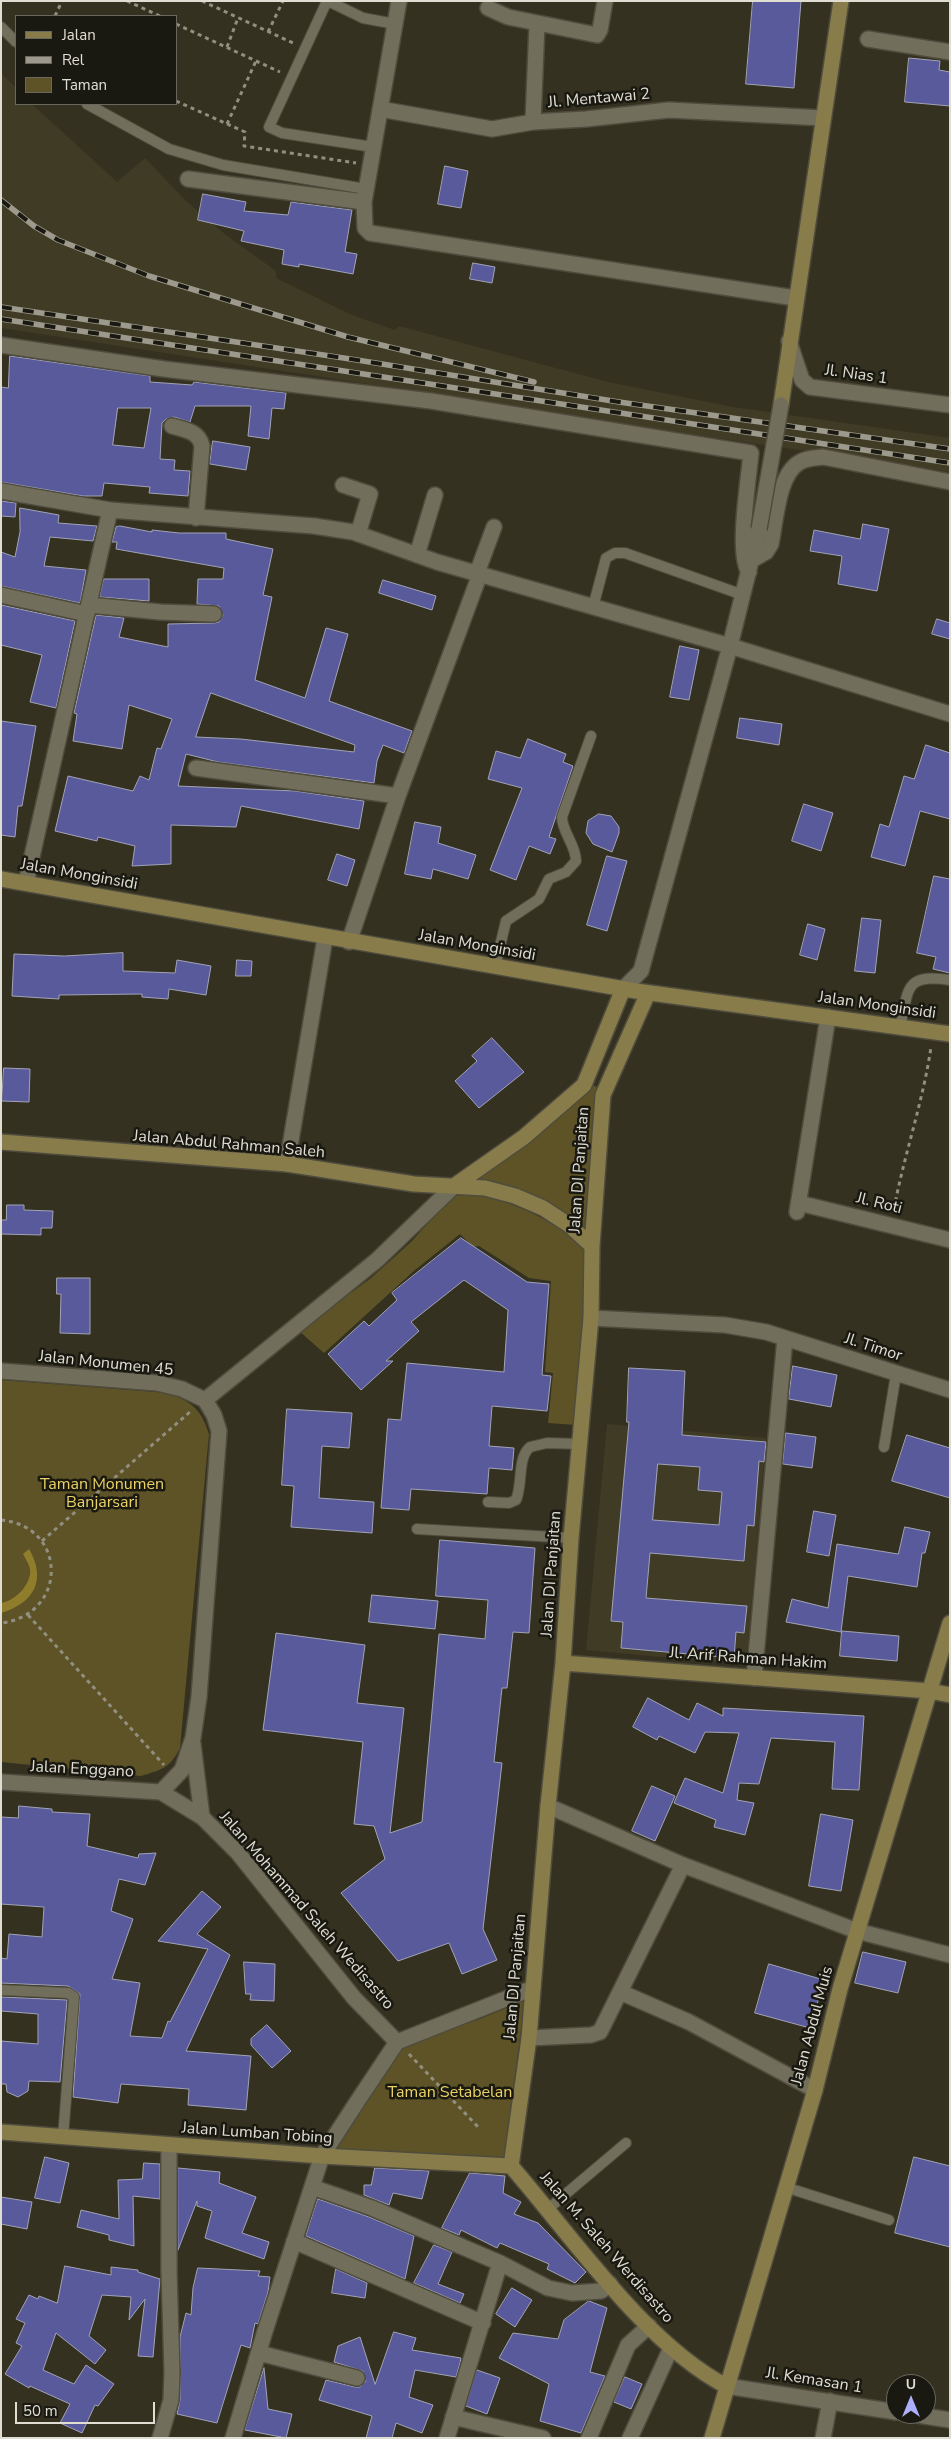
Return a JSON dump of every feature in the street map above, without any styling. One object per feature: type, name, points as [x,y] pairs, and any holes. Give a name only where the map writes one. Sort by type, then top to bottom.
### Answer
[{"type":"main road","points":[[781,405],[795,298],[841,1]]},
{"type":"main road","name":"Jalan Monginsidi","points":[[1,879],[325,938],[623,989],[950,1034]]},
{"type":"main road","points":[[584,1085],[623,989]]},
{"type":"main road","name":"Jalan DI Panjaitan","points":[[511,2166],[528,2038],[548,1806],[563,1663],[571,1538],[591,1318],[592,1246],[603,1095],[648,993]]},
{"type":"main road","points":[[454,1186],[524,1137],[584,1085],[594,1080],[603,1084],[603,1095]]},
{"type":"main road","name":"Jalan Abdul Rahman Saleh","points":[[1,1142],[286,1164],[414,1184],[485,1188],[515,1196],[543,1208],[569,1225],[592,1246]]},
{"type":"main road","name":"Jalan Abdul Muis","points":[[712,2438],[815,2090],[857,1931],[950,1623]]},
{"type":"main road","name":"Jl. Arif Rahman Hakim","points":[[563,1663],[930,1691],[950,1695]]},
{"type":"main road","name":"Jalan Lumban Tobing","points":[[1,2132],[169,2146],[511,2166]]},
{"type":"main road","name":"Jalan M. Saleh Werdisastro","points":[[511,2166],[610,2284],[649,2326],[671,2348],[707,2376],[726,2386]]},
{"type":"street","points":[[398,1],[365,195],[365,228],[370,233],[795,298]]},
{"type":"street","points":[[488,8],[508,17],[536,24],[597,34],[600,30],[605,1]]},
{"type":"street","points":[[533,122],[536,24]]},
{"type":"street","points":[[868,39],[950,52]]},
{"type":"street","name":"Jl. Mentawai 2","points":[[380,109],[492,129],[533,122],[586,120],[650,111],[689,109],[823,118]]},
{"type":"street","points":[[188,179],[365,195]]},
{"type":"street","name":"Jl. Nias 1","points":[[789,341],[802,380],[810,387],[950,405]]},
{"type":"street","points":[[1,345],[164,369],[431,401],[751,453],[743,540],[743,558],[750,566]]},
{"type":"street","points":[[623,989],[641,971],[730,646],[759,529],[781,405]]},
{"type":"street","points":[[172,426],[194,432],[200,438],[202,446],[196,518]]},
{"type":"street","points":[[750,566],[766,552],[771,544],[784,478],[795,466],[808,459],[823,457],[950,482]]},
{"type":"street","points":[[343,485],[370,494],[358,534]]},
{"type":"street","points":[[1,492],[110,510],[314,526],[358,534],[417,555],[730,646],[950,714]]},
{"type":"street","points":[[417,555],[435,495]]},
{"type":"street","points":[[26,883],[110,510]]},
{"type":"street","points":[[349,942],[398,796],[494,527]]},
{"type":"street","points":[[1,595],[88,610],[214,614]]},
{"type":"street","points":[[196,768],[398,796]]},
{"type":"street","points":[[286,1164],[325,938]]},
{"type":"street","points":[[641,971],[648,993]]},
{"type":"street","name":"Jl. Roti","points":[[828,1017],[798,1207],[891,1224],[950,1240]]},
{"type":"street","points":[[161,1792],[182,1770],[192,1738],[199,1697],[219,1431],[214,1415],[205,1400],[377,1260],[454,1186]]},
{"type":"street","name":"Jl. Timor","points":[[591,1318],[725,1324],[785,1338],[950,1390]]},
{"type":"street","points":[[754,1678],[785,1338]]},
{"type":"street","name":"Jalan Monumen 45","points":[[1,1372],[157,1383],[182,1389],[205,1400]]},
{"type":"street","points":[[192,1738],[202,1817]]},
{"type":"street","name":"Jalan Enggano","points":[[1,1782],[161,1792]]},
{"type":"street","name":"Jalan Mohammad Saleh Wedisastro","points":[[161,1792],[202,1817],[238,1853],[354,1998],[397,2042]]},
{"type":"street","points":[[548,1806],[683,1864],[857,1931],[950,1955]]},
{"type":"street","points":[[528,2038],[591,2035],[600,2032],[683,1864]]},
{"type":"street","points":[[234,2438],[322,2156],[397,2042],[533,1988]]},
{"type":"street","points":[[620,1992],[688,2022],[815,2090]]},
{"type":"street","points":[[160,2438],[171,2400],[172,2372],[169,2272],[169,2146]]},
{"type":"street","points":[[312,2187],[372,2208],[500,2263],[548,2288],[572,2293],[601,2291],[610,2284]]},
{"type":"street","points":[[294,2241],[483,2323]]},
{"type":"street","points":[[447,2438],[500,2263]]},
{"type":"street","points":[[589,2438],[628,2345],[649,2326]]},
{"type":"street","points":[[630,2438],[671,2348]]},
{"type":"street","points":[[259,2353],[357,2378]]},
{"type":"street","name":"Jl. Kemasan 1","points":[[726,2386],[886,2410]]},
{"type":"street","points":[[823,2438],[830,2401]]},
{"type":"street","points":[[453,2418],[543,2438]]},
{"type":"street","points":[[936,2418],[950,2420]]},
{"type":"lane","points":[[374,147],[282,133],[269,128],[328,1],[363,18],[395,24]]},
{"type":"lane","points":[[1,27],[15,41]]},
{"type":"lane","points":[[89,105],[169,149],[223,165],[365,195]]},
{"type":"lane","points":[[593,607],[606,558],[614,553],[625,554],[743,595]]},
{"type":"lane","points":[[495,967],[506,921],[539,899],[549,879],[566,872],[576,860],[576,855],[563,825],[562,817],[591,736]]},
{"type":"lane","points":[[900,1027],[908,993],[913,983],[930,977],[950,980]]},
{"type":"lane","points":[[884,1447],[896,1374]]},
{"type":"lane","points":[[488,1502],[509,1503],[516,1500],[520,1492],[524,1456],[530,1447],[547,1444],[580,1444]]},
{"type":"lane","points":[[417,1529],[571,1538]]},
{"type":"lane","points":[[1,1990],[68,1993],[74,1997],[63,2137]]},
{"type":"lane","points":[[548,2209],[626,2142]]},
{"type":"lane","points":[[785,2187],[889,2220]]},
{"type":"path","points":[[55,15],[62,1]]},
{"type":"path","points":[[127,1],[158,15]]},
{"type":"path","points":[[202,1],[305,49]]},
{"type":"path","points":[[268,32],[283,1]]},
{"type":"path","points":[[227,48],[238,18]]},
{"type":"path","points":[[178,25],[292,78]]},
{"type":"path","points":[[227,124],[256,61]]},
{"type":"path","points":[[891,1224],[902,1166],[926,1078],[933,1032]]},
{"type":"path","points":[[42,1541],[205,1400]]},
{"type":"path","points":[[1,1520],[13,1521],[29,1528],[42,1541],[50,1556],[52,1573],[49,1589],[40,1604],[28,1615],[14,1622],[1,1623]]},
{"type":"path","points":[[28,1615],[176,1778]]},
{"type":"path","points":[[418,2064],[479,2128]]},
{"type":"shaded area","points":[[1,73],[15,87],[15,105],[33,105],[117,182],[145,158],[185,200],[226,235],[276,271],[276,278],[352,315],[395,330],[399,326],[608,382],[733,407],[950,438],[950,472],[518,409],[513,406],[1,328]]},
{"type":"shaded area","points":[[607,1424],[766,1438],[746,1665],[586,1650]]},
{"type":"shaded area","points":[[29,1549],[37,1571],[34,1589],[22,1603],[1,1613],[1,1603],[12,1599],[22,1591],[28,1580],[30,1569],[23,1554]]},
{"type":"green space","points":[[593,1085],[599,1088],[589,1237],[569,1219],[461,1184]]},
{"type":"green space","points":[[456,1192],[492,1199],[526,1210],[558,1228],[587,1250],[587,1317],[577,1425],[548,1423],[553,1373],[545,1372],[551,1281],[529,1278],[479,1246],[473,1247],[460,1234],[415,1270],[324,1353],[299,1331],[371,1278],[411,1242]]},
{"type":"green space","name":"Taman Monumen Banjarsari","points":[[1,1380],[169,1393],[195,1408],[206,1425],[209,1434],[180,1748],[169,1764],[160,1770],[141,1776],[1,1762]]},
{"type":"green space","name":"Taman Setabelan","points":[[525,2000],[504,2158],[336,2149],[398,2045],[480,2019]]},
{"type":"building","points":[[753,1],[801,1],[794,88],[746,84]]},
{"type":"building","points":[[909,58],[940,61],[939,70],[950,72],[950,106],[905,102]]},
{"type":"building","points":[[445,166],[468,171],[461,208],[438,204]]},
{"type":"building","points":[[203,194],[246,202],[244,211],[288,215],[291,202],[352,210],[345,252],[357,254],[353,274],[299,264],[299,267],[282,264],[284,250],[241,241],[244,231],[198,220]]},
{"type":"building","points":[[473,263],[495,267],[492,283],[470,279]]},
{"type":"building","points":[[10,356],[150,376],[150,382],[192,385],[194,382],[286,393],[284,409],[272,408],[269,439],[248,436],[251,406],[195,406],[190,422],[174,417],[166,419],[162,423],[160,459],[175,460],[174,470],[190,471],[188,496],[149,493],[150,487],[104,483],[102,496],[83,496],[1,482],[1,387],[8,388]],"holes":[[[118,408],[151,408],[144,448],[113,445]]]},
{"type":"building","points":[[213,441],[250,447],[246,470],[210,464]]},
{"type":"building","points":[[1,501],[16,503],[15,517],[1,516]]},
{"type":"building","points":[[20,508],[59,515],[58,523],[97,526],[93,541],[50,537],[44,566],[86,570],[80,603],[1,586],[1,552],[15,557],[20,532]]},
{"type":"building","points":[[863,524],[889,529],[877,591],[838,584],[842,556],[810,551],[814,530],[860,539]]},
{"type":"building","points":[[120,526],[152,532],[152,530],[179,533],[226,533],[226,539],[273,549],[263,595],[272,597],[255,680],[305,698],[326,628],[348,634],[329,701],[412,731],[404,753],[383,745],[377,761],[374,783],[218,762],[186,754],[178,786],[295,791],[364,801],[359,829],[241,806],[236,827],[171,825],[171,864],[132,866],[135,846],[98,837],[97,841],[55,831],[68,776],[133,791],[140,776],[149,780],[157,748],[161,749],[172,719],[129,705],[122,749],[73,741],[77,714],[74,713],[96,615],[124,618],[119,637],[168,647],[168,624],[214,623],[219,622],[223,615],[219,606],[197,604],[198,579],[223,579],[224,568],[116,549],[117,542],[112,542],[116,527]],"holes":[[[211,693],[355,745],[354,752],[241,739],[196,737]]]},
{"type":"building","points":[[104,579],[149,579],[149,601],[100,597]]},
{"type":"building","points":[[383,580],[436,596],[432,610],[379,593]]},
{"type":"building","points":[[1,605],[75,621],[56,708],[30,702],[42,655],[1,645]]},
{"type":"building","points":[[937,619],[950,623],[950,639],[932,634]]},
{"type":"building","points":[[680,646],[699,650],[689,700],[670,697]]},
{"type":"building","points":[[740,718],[782,724],[779,745],[737,738]]},
{"type":"building","points":[[1,721],[36,726],[22,806],[18,806],[15,837],[1,835]]},
{"type":"building","points":[[528,739],[566,754],[563,762],[573,766],[549,837],[556,839],[550,854],[529,846],[516,880],[490,870],[522,788],[488,779],[496,751],[520,758]]},
{"type":"building","points":[[926,745],[950,753],[950,819],[920,811],[905,866],[871,857],[880,824],[889,827],[904,776],[914,779]]},
{"type":"building","points":[[804,804],[833,813],[821,851],[792,841]]},
{"type":"building","points":[[599,814],[611,816],[619,827],[619,833],[612,852],[593,844],[586,833],[588,821]]},
{"type":"building","points":[[415,822],[441,827],[438,843],[476,855],[468,879],[433,869],[431,879],[405,874]]},
{"type":"building","points":[[337,854],[355,860],[347,886],[328,880]]},
{"type":"building","points":[[607,856],[627,861],[607,931],[587,925]]},
{"type":"building","points":[[934,876],[950,879],[950,973],[933,969],[936,957],[917,953]]},
{"type":"building","points":[[862,918],[881,920],[875,973],[855,971]]},
{"type":"building","points":[[808,924],[825,929],[817,960],[800,955]]},
{"type":"building","points":[[123,953],[123,971],[175,973],[177,960],[211,966],[206,995],[169,989],[168,999],[142,997],[142,994],[59,995],[59,999],[12,996],[14,954],[64,956]]},
{"type":"building","points":[[237,960],[252,961],[251,976],[236,976]]},
{"type":"building","points":[[492,1038],[524,1072],[479,1108],[455,1081],[477,1061],[472,1056]]},
{"type":"building","points":[[4,1068],[30,1069],[29,1102],[2,1101]]},
{"type":"building","points":[[7,1205],[24,1205],[24,1210],[53,1211],[52,1228],[41,1228],[41,1235],[1,1234],[1,1220],[6,1220]]},
{"type":"building","points":[[461,1238],[527,1282],[549,1284],[542,1375],[551,1376],[547,1411],[492,1406],[489,1446],[514,1448],[512,1470],[489,1468],[487,1494],[411,1489],[409,1510],[381,1508],[388,1419],[401,1420],[407,1363],[504,1372],[508,1310],[464,1280],[411,1322],[419,1331],[386,1361],[393,1361],[361,1390],[328,1354],[364,1321],[369,1326],[397,1300],[392,1293]]},
{"type":"building","points":[[57,1278],[90,1278],[90,1334],[60,1333],[61,1294],[57,1294]]},
{"type":"building","points":[[793,1366],[837,1375],[831,1407],[789,1399]]},
{"type":"building","points":[[629,1368],[685,1371],[682,1435],[766,1442],[764,1462],[759,1461],[754,1526],[747,1525],[744,1561],[650,1553],[646,1598],[747,1606],[744,1633],[736,1632],[734,1658],[621,1648],[623,1622],[611,1621],[629,1422],[627,1422]],"holes":[[[658,1464],[700,1467],[698,1490],[722,1492],[719,1525],[653,1520]]]},
{"type":"building","points":[[287,1409],[352,1413],[349,1448],[322,1446],[319,1498],[374,1502],[372,1533],[291,1527],[294,1486],[282,1485]]},
{"type":"building","points":[[786,1433],[816,1437],[812,1468],[783,1464]]},
{"type":"building","points":[[907,1435],[950,1448],[950,1498],[892,1481]]},
{"type":"building","points":[[814,1511],[836,1515],[829,1556],[807,1552]]},
{"type":"building","points":[[905,1527],[930,1532],[925,1553],[922,1553],[917,1587],[848,1576],[841,1632],[786,1622],[792,1599],[828,1608],[837,1544],[898,1554]]},
{"type":"building","points":[[440,1540],[535,1548],[529,1633],[513,1632],[507,1688],[502,1688],[494,1762],[502,1763],[483,1929],[497,1960],[462,1974],[449,1943],[398,1961],[341,1893],[385,1859],[374,1826],[354,1824],[363,1742],[263,1730],[276,1633],[365,1645],[357,1703],[404,1708],[390,1833],[422,1822],[439,1634],[485,1639],[488,1600],[436,1596]]},
{"type":"building","points":[[372,1595],[438,1601],[435,1629],[369,1622]]},
{"type":"building","points":[[842,1631],[899,1636],[897,1661],[840,1656]]},
{"type":"building","points":[[648,1698],[689,1720],[697,1703],[723,1716],[723,1708],[864,1716],[859,1790],[832,1789],[835,1742],[771,1738],[759,1784],[739,1783],[737,1800],[754,1803],[745,1835],[714,1827],[716,1820],[674,1803],[685,1778],[723,1793],[739,1733],[705,1732],[695,1753],[659,1736],[657,1740],[633,1727]]},
{"type":"building","points":[[652,1786],[675,1796],[655,1841],[632,1831]]},
{"type":"building","points":[[19,1806],[52,1809],[52,1812],[90,1814],[87,1846],[138,1858],[139,1854],[156,1853],[145,1885],[119,1879],[111,1911],[133,1919],[112,1979],[140,1983],[130,2036],[162,2038],[168,2021],[170,2022],[208,1949],[158,1941],[202,1891],[221,1907],[197,1934],[230,1955],[186,2051],[251,2056],[246,2110],[188,2105],[189,2089],[121,2084],[118,2103],[73,2097],[80,1994],[68,1986],[1,1983],[1,1958],[7,1959],[9,1934],[42,1937],[44,1907],[1,1904],[1,1817],[18,1818]]},
{"type":"building","points":[[821,1814],[853,1820],[841,1891],[809,1886]]},
{"type":"building","points":[[863,1952],[906,1962],[898,1993],[855,1983]]},
{"type":"building","points":[[244,1962],[275,1964],[274,2001],[250,2000],[251,1994],[246,1994]]},
{"type":"building","points":[[769,1964],[824,1980],[810,2028],[755,2013]]},
{"type":"building","points":[[1,1997],[67,2000],[60,2082],[29,2081],[28,2091],[18,2097],[7,2092],[6,2084],[1,2084],[1,2041],[38,2044],[38,2014],[1,2011]]},
{"type":"building","points":[[267,2025],[291,2051],[272,2068],[251,2045],[251,2039]]},
{"type":"building","points":[[45,2157],[69,2163],[60,2203],[35,2198]]},
{"type":"building","points":[[914,2157],[950,2166],[950,2247],[895,2233]]},
{"type":"building","points":[[144,2163],[160,2164],[160,2199],[133,2196],[134,2246],[109,2240],[109,2235],[77,2227],[81,2210],[119,2219],[118,2180],[142,2179]]},
{"type":"building","points":[[178,2168],[220,2172],[219,2183],[256,2197],[242,2233],[269,2242],[264,2259],[205,2238],[212,2211],[197,2206],[197,2201],[178,2250]]},
{"type":"building","points":[[375,2168],[429,2171],[422,2199],[393,2193],[389,2205],[364,2195],[364,2185],[371,2185]]},
{"type":"building","points":[[470,2173],[505,2176],[503,2193],[521,2202],[514,2214],[538,2223],[586,2272],[575,2283],[547,2269],[549,2264],[500,2243],[497,2248],[461,2230],[459,2235],[442,2228]]},
{"type":"building","points":[[1,2197],[32,2202],[27,2229],[1,2224]]},
{"type":"building","points":[[318,2199],[369,2217],[414,2236],[405,2279],[306,2236]]},
{"type":"building","points":[[434,2245],[452,2252],[438,2284],[464,2294],[460,2303],[414,2283]]},
{"type":"building","points":[[65,2266],[111,2275],[111,2267],[138,2270],[138,2272],[160,2279],[153,2357],[138,2356],[145,2299],[129,2320],[131,2297],[102,2295],[89,2336],[106,2350],[95,2364],[56,2333],[43,2370],[74,2384],[86,2365],[114,2384],[98,2406],[95,2405],[82,2433],[60,2423],[70,2404],[30,2386],[29,2388],[5,2374],[22,2346],[16,2343],[25,2323],[16,2319],[29,2295],[38,2299],[39,2296],[57,2303]]},
{"type":"building","points":[[198,2268],[260,2271],[258,2276],[270,2277],[268,2292],[258,2324],[255,2323],[250,2348],[241,2345],[217,2423],[177,2414],[180,2400],[180,2337],[186,2313],[191,2315],[193,2288]]},
{"type":"building","points":[[336,2269],[367,2283],[365,2298],[332,2293]]},
{"type":"building","points":[[512,2288],[532,2300],[515,2327],[496,2314]]},
{"type":"building","points":[[589,2301],[607,2308],[590,2372],[605,2376],[581,2433],[540,2421],[549,2384],[499,2358],[513,2333],[558,2339],[564,2320]]},
{"type":"building","points":[[394,2332],[416,2338],[412,2350],[461,2358],[460,2363],[456,2377],[415,2370],[409,2397],[433,2405],[422,2433],[396,2423],[392,2438],[366,2438],[372,2416],[319,2400],[326,2380],[355,2387],[360,2387],[366,2381],[363,2371],[334,2362],[338,2346],[360,2337],[375,2384]]},
{"type":"building","points":[[264,2368],[268,2409],[292,2414],[286,2438],[245,2430]]},
{"type":"building","points":[[477,2370],[500,2378],[487,2414],[466,2406]]},
{"type":"building","points":[[625,2377],[642,2384],[631,2409],[614,2402]]},
{"type":"railway","points":[[1,200],[34,226],[58,240],[149,276],[348,337],[534,382]]},
{"type":"railway","points":[[1,307],[357,360],[619,402],[950,449]]},
{"type":"railway","points":[[1,319],[950,463]]}]
